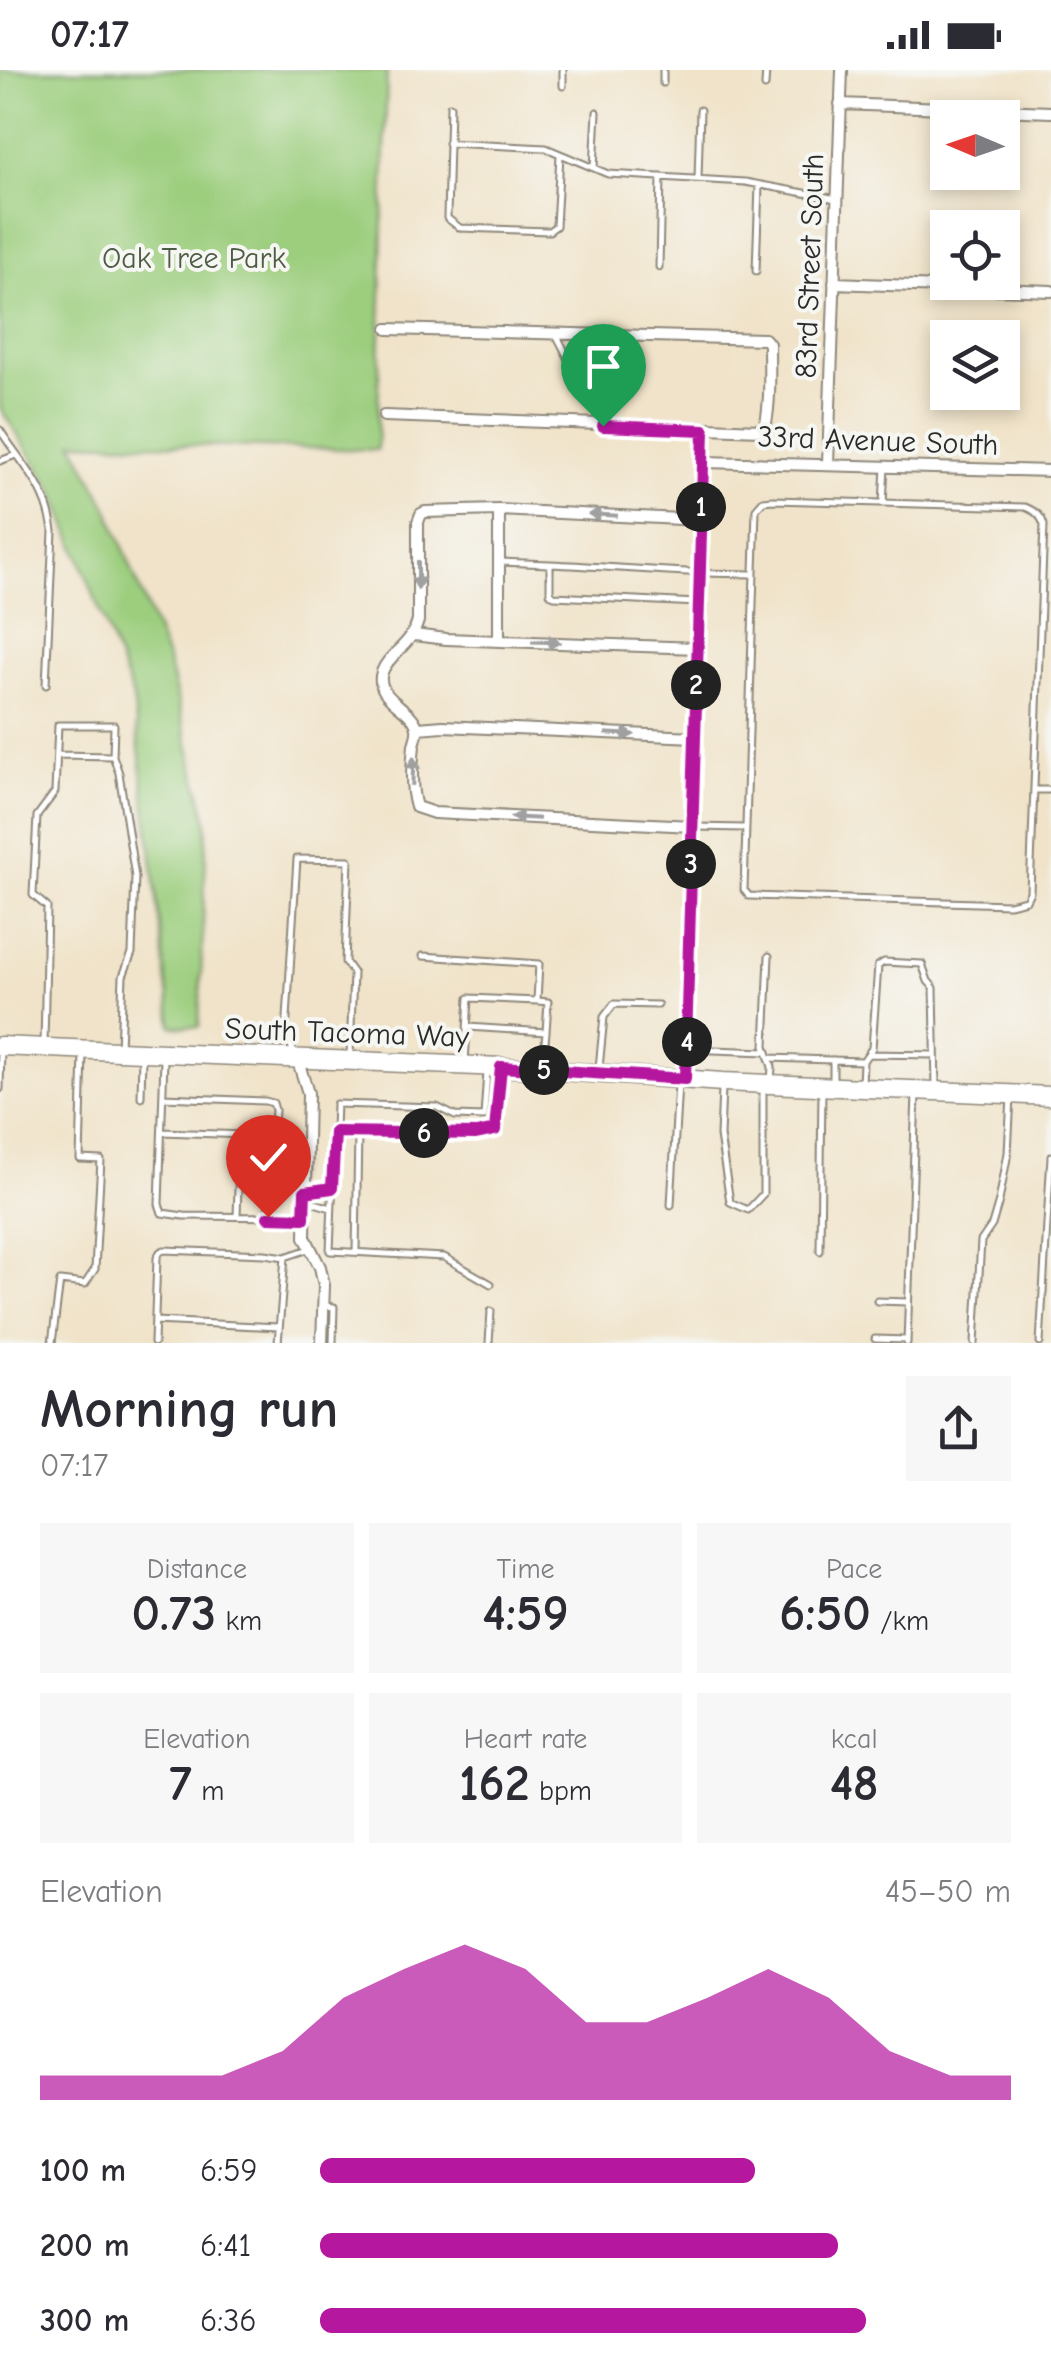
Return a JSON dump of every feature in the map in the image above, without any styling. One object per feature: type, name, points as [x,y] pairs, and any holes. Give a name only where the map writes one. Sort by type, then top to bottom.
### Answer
[{"type":"main road","name":"South Tacoma Way","points":[[0,1046],[465,1065],[723,1082],[1051,1096]]},
{"type":"street","name":"83rd Street South","points":[[828,464],[842,70]]},
{"type":"street","points":[[840,104],[1051,112]]},
{"type":"street","points":[[834,283],[1051,291]]},
{"type":"street","points":[[388,329],[556,333]]},
{"type":"street","name":"33rd Avenue South","points":[[384,416],[704,430],[765,428],[769,344],[764,339],[556,333]]},
{"type":"street","points":[[682,1079],[704,430]]},
{"type":"street","name":"33rd Avenue South","points":[[703,462],[1051,471]]},
{"type":"street","points":[[692,826],[421,810],[416,807],[412,789],[418,728],[385,692],[381,677],[414,635],[418,621],[421,514],[435,510],[499,510],[700,520]]},
{"type":"street","points":[[498,640],[499,510]]},
{"type":"street","points":[[414,635],[697,648]]},
{"type":"street","points":[[418,728],[695,737]]},
{"type":"street","points":[[296,1058],[308,1093],[305,1238],[324,1284],[328,1306],[326,1336]]},
{"type":"lane","points":[[563,70],[563,86]]},
{"type":"lane","points":[[663,83],[664,70]]},
{"type":"lane","points":[[765,86],[766,70]]},
{"type":"lane","points":[[450,106],[447,218],[460,228],[548,232],[556,226],[560,154]]},
{"type":"lane","points":[[698,179],[700,110]]},
{"type":"lane","points":[[594,168],[598,112]]},
{"type":"lane","points":[[448,143],[546,148],[608,174],[760,185],[837,199]]},
{"type":"lane","points":[[660,267],[662,177]]},
{"type":"lane","points":[[756,270],[760,185]]},
{"type":"lane","points":[[556,333],[603,426]]},
{"type":"lane","points":[[0,430],[39,484],[50,512],[46,685]]},
{"type":"lane","points":[[0,461],[16,455]]},
{"type":"lane","points":[[883,503],[885,466]]},
{"type":"lane","points":[[763,502],[1025,507],[1041,517],[1042,586],[1030,892],[1026,900],[1020,903],[749,896],[743,881],[753,574],[756,509],[763,502]]},
{"type":"lane","points":[[499,562],[753,574]]},
{"type":"lane","points":[[550,564],[550,593],[554,596],[698,602]]},
{"type":"lane","points":[[1042,586],[1051,586]]},
{"type":"lane","points":[[44,1048],[46,907],[33,896],[37,816],[55,792],[58,725],[114,726],[113,756],[134,877],[132,954],[123,976],[120,1051]]},
{"type":"lane","points":[[57,756],[113,756]]},
{"type":"lane","points":[[1034,790],[1051,790]]},
{"type":"lane","points":[[692,826],[745,828]]},
{"type":"lane","points":[[296,1058],[286,1034],[296,860],[349,860],[345,962],[352,973],[350,1060]]},
{"type":"lane","points":[[423,956],[539,964],[537,1002]]},
{"type":"lane","points":[[723,1082],[720,1136],[730,1202],[748,1210],[763,1194],[767,1084],[772,1067],[765,1046],[770,956]]},
{"type":"lane","points":[[862,1088],[863,1061],[870,1051],[878,966],[884,962],[922,964],[934,988],[936,1091]]},
{"type":"lane","points":[[465,1065],[470,998],[548,1002],[542,1070]]},
{"type":"lane","points":[[599,1073],[606,1011],[614,1004],[658,1005]]},
{"type":"lane","points":[[468,1027],[546,1032]]},
{"type":"lane","points":[[0,1046],[0,1089]]},
{"type":"lane","points":[[52,1343],[60,1281],[85,1284],[95,1269],[101,1160],[80,1160],[83,1049]]},
{"type":"lane","points":[[686,1049],[863,1061]]},
{"type":"lane","points":[[870,1051],[935,1054]]},
{"type":"lane","points":[[140,1097],[142,1052]]},
{"type":"lane","points":[[165,1052],[159,1204],[162,1213],[304,1218]]},
{"type":"lane","points":[[820,1251],[828,1087],[834,1060]]},
{"type":"lane","points":[[491,1284],[444,1257],[330,1251],[336,1104],[437,1106],[454,1116],[484,1117],[494,1067]]},
{"type":"lane","points":[[335,1132],[476,1134],[495,1130],[494,1067]]},
{"type":"lane","points":[[671,1205],[682,1079]]},
{"type":"lane","points":[[874,1339],[907,1342],[916,1091]]},
{"type":"lane","points":[[974,1343],[981,1241],[992,1226],[999,1201],[1008,1153],[1012,1094]]},
{"type":"lane","points":[[163,1096],[271,1102],[275,1110],[268,1217]]},
{"type":"lane","points":[[162,1132],[273,1136]]},
{"type":"lane","points":[[356,1252],[358,1132]]},
{"type":"lane","points":[[237,1216],[240,1134]]},
{"type":"lane","points":[[1040,1343],[1051,1156]]},
{"type":"lane","points":[[305,1196],[332,1188]]},
{"type":"lane","points":[[305,1196],[331,1208]]},
{"type":"lane","points":[[154,1343],[160,1252],[285,1257],[309,1249]]},
{"type":"lane","points":[[278,1343],[285,1257]]},
{"type":"lane","points":[[877,1301],[908,1302]]},
{"type":"lane","points":[[489,1343],[491,1311]]},
{"type":"lane","points":[[155,1322],[279,1328]]},
{"type":"lane","points":[[326,1336],[333,1343]]},
{"type":"green space","name":"Oak Tree Park","points":[[0,70],[387,70],[377,450],[73,442],[108,509],[168,661],[207,822],[199,1027],[172,1026],[133,697],[53,489],[0,408]]},
{"type":"route","points":[[268,1217],[304,1218],[305,1192],[332,1188],[335,1132],[476,1134],[495,1130],[501,1067],[685,1079],[704,430],[603,426]]}]
